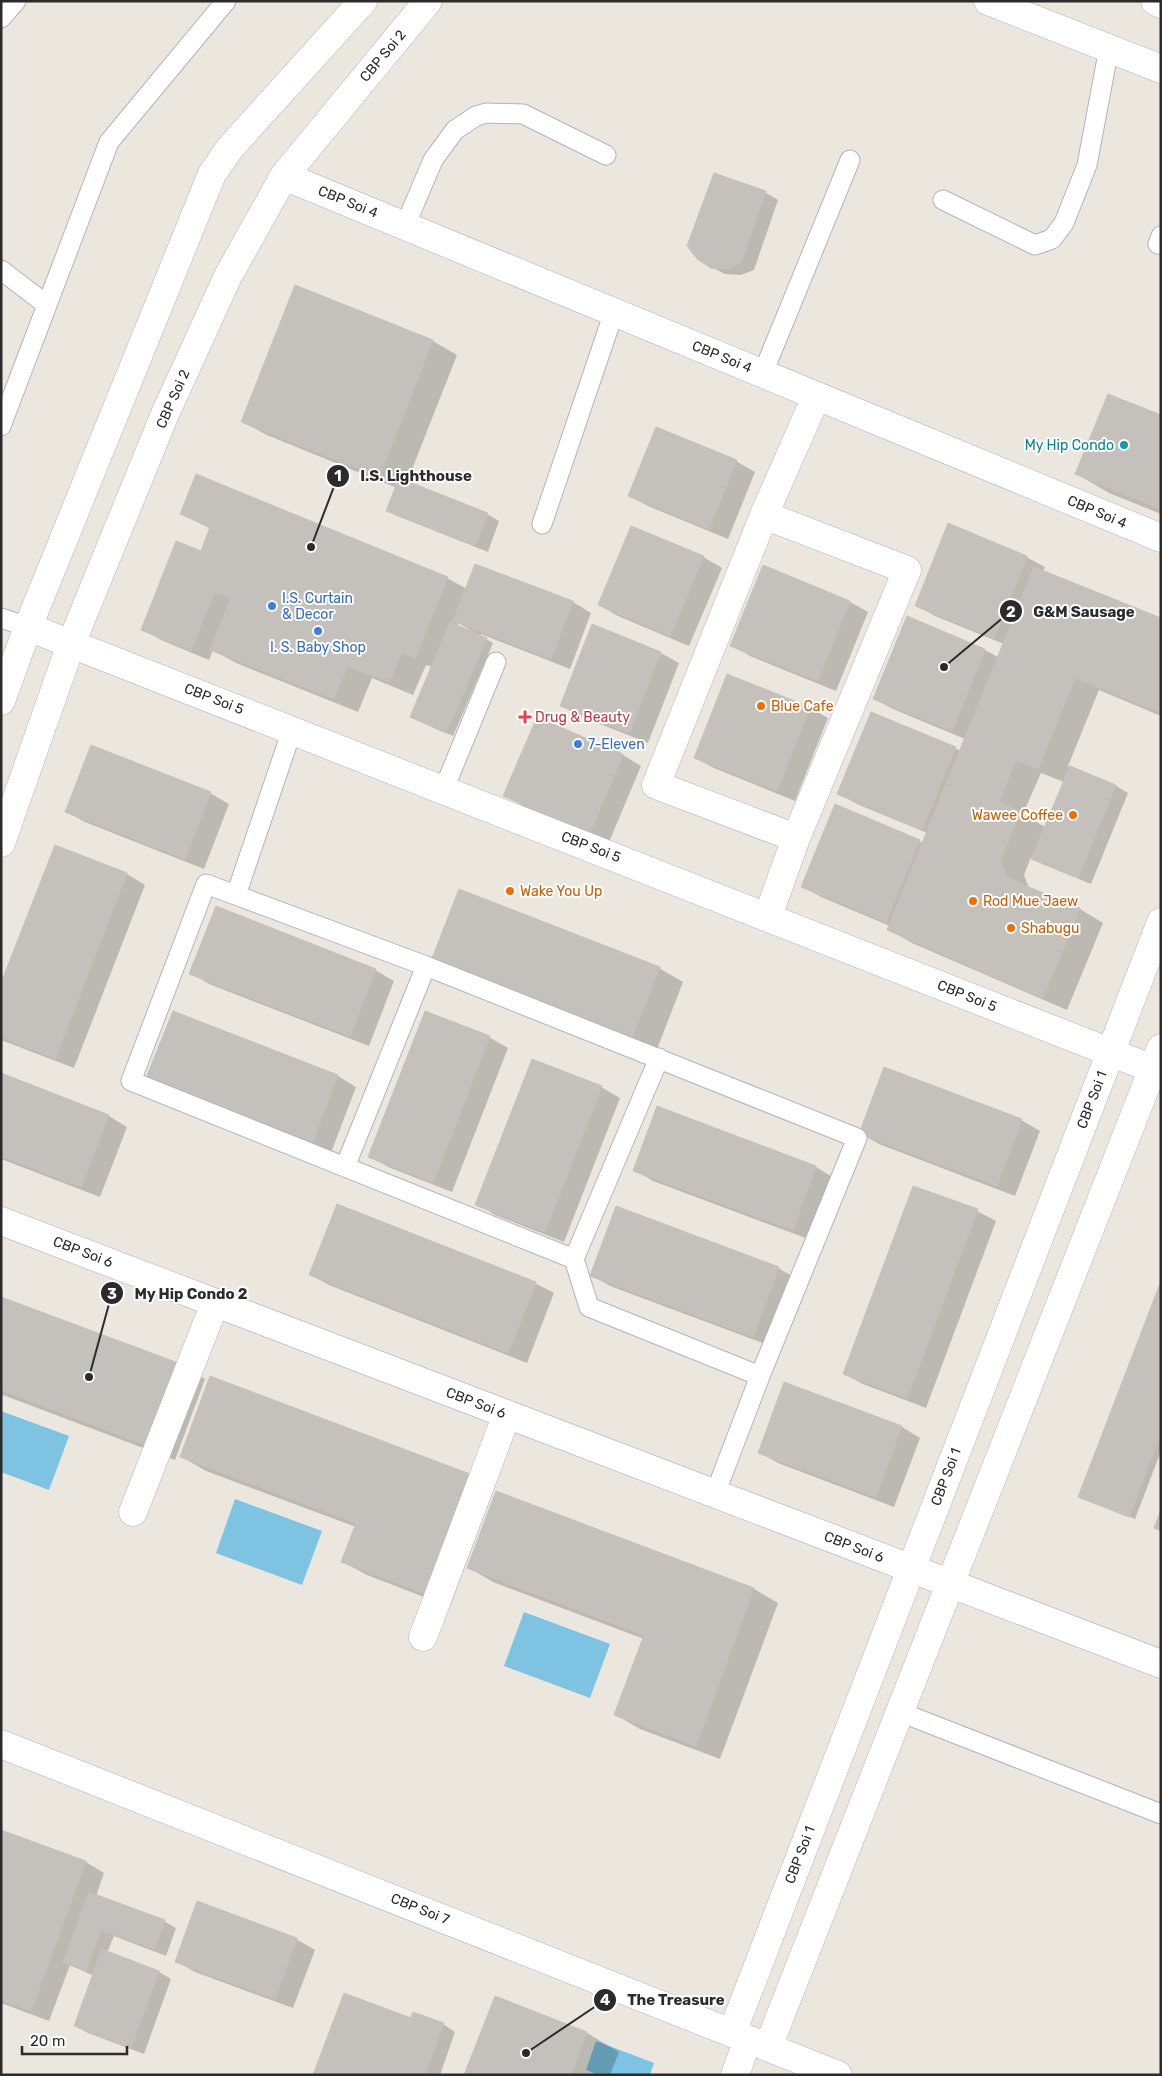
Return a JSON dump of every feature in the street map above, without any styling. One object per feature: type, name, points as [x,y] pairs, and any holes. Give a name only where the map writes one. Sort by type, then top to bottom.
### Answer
[{"type":"street","points":[[1,701],[28,627],[212,174],[230,148],[363,1]]},
{"type":"street","name":"CBP Soi 2","points":[[1,843],[71,644],[166,414],[228,276],[284,176],[428,1]]},
{"type":"street","points":[[988,1],[1161,69]]},
{"type":"street","points":[[1156,1],[1161,4]]},
{"type":"street","name":"CBP Soi 4","points":[[284,176],[1161,538]]},
{"type":"street","points":[[796,838],[656,785],[764,515],[816,397]]},
{"type":"street","points":[[764,515],[907,570],[796,838],[768,916]]},
{"type":"street","name":"CBP Soi 5","points":[[28,627],[768,916],[1110,1052],[1159,1065]]},
{"type":"street","name":"CBP Soi 1","points":[[749,2040],[911,1568],[1161,922]]},
{"type":"street","points":[[735,2075],[749,2040],[900,1712],[1159,1065]]},
{"type":"street","name":"CBP Soi 6","points":[[1,1221],[715,1494],[951,1582],[1161,1664]]},
{"type":"street","points":[[134,1512],[215,1303]]},
{"type":"street","points":[[423,1637],[507,1414]]},
{"type":"street","name":"CBP Soi 7","points":[[1,1744],[838,2075]]},
{"type":"lane","points":[[1,18],[16,1]]},
{"type":"lane","points":[[1,426],[109,142],[226,1]]},
{"type":"lane","points":[[943,200],[1035,244],[1052,239],[1064,223],[1086,165],[1109,48]]},
{"type":"lane","points":[[405,226],[433,160],[455,130],[476,116],[487,113],[524,114],[606,156]]},
{"type":"lane","points":[[763,373],[850,160]]},
{"type":"lane","points":[[1,270],[47,305]]},
{"type":"lane","points":[[542,524],[614,312]]},
{"type":"lane","points":[[1,618],[28,627]]},
{"type":"lane","points":[[444,789],[496,662]]},
{"type":"lane","points":[[236,895],[292,730]]},
{"type":"lane","points":[[574,1260],[131,1081],[206,884],[426,966],[857,1138],[760,1376],[715,1494]]},
{"type":"lane","points":[[345,1167],[426,966]]},
{"type":"lane","points":[[659,1058],[574,1260],[589,1307],[760,1376]]},
{"type":"lane","points":[[900,1712],[1161,1814]]},
{"type":"water","points":[[1,1411],[69,1436],[49,1490],[1,1472]]},
{"type":"water","points":[[235,1499],[322,1531],[302,1585],[216,1553]]},
{"type":"water","points":[[524,1612],[610,1644],[590,1698],[504,1666]]},
{"type":"water","points":[[596,2041],[654,2063],[650,2075],[599,2075],[586,2070]]},
{"type":"building","points":[[714,173],[766,191],[741,263],[728,269],[711,268],[697,259],[687,246]]},
{"type":"building","points":[[295,285],[433,340],[379,477],[241,422]]},
{"type":"building","name":"My Hip Condo","points":[[1108,394],[1161,415],[1161,509],[1075,474]]},
{"type":"building","points":[[656,427],[737,460],[709,529],[628,496]]},
{"type":"building","points":[[196,474],[269,504],[231,598],[214,592],[191,651],[141,630],[176,541],[201,551],[210,527],[180,514]]},
{"type":"building","points":[[399,478],[488,513],[475,546],[386,511]]},
{"type":"building","points":[[269,504],[448,577],[415,658],[402,652],[389,682],[347,666],[334,699],[210,650]]},
{"type":"building","points":[[948,523],[1027,556],[994,638],[915,606]]},
{"type":"building","points":[[631,526],[704,556],[670,636],[598,605]]},
{"type":"building","points":[[475,564],[573,601],[551,659],[453,621]]},
{"type":"building","points":[[763,565],[850,601],[818,681],[730,646]]},
{"type":"building","points":[[1034,567],[1161,618],[1161,713],[1075,678],[1038,769],[1016,760],[999,801],[1020,812],[1000,861],[1007,878],[1080,908],[1043,998],[887,930]]},
{"type":"building","points":[[907,616],[985,649],[952,731],[873,699]]},
{"type":"building","points":[[450,622],[487,638],[446,733],[410,717]]},
{"type":"building","points":[[592,624],[661,652],[629,733],[560,706]]},
{"type":"building","points":[[727,674],[810,707],[777,791],[694,758]]},
{"type":"building","points":[[871,712],[956,747],[922,830],[837,794]]},
{"type":"building","points":[[537,717],[623,754],[590,833],[503,796]]},
{"type":"building","points":[[91,745],[211,792],[185,859],[65,812]]},
{"type":"building","points":[[1070,766],[1116,785],[1078,878],[1031,859]]},
{"type":"building","points":[[835,804],[920,840],[886,922],[801,887]]},
{"type":"building","points":[[55,845],[127,873],[55,1059],[1,1037],[1,983]]},
{"type":"building","points":[[459,889],[660,967],[629,1045],[429,966]]},
{"type":"building","points":[[216,906],[376,969],[350,1036],[189,974]]},
{"type":"building","points":[[173,1011],[338,1075],[310,1148],[144,1083]]},
{"type":"building","points":[[425,1011],[490,1036],[433,1183],[368,1157]]},
{"type":"building","points":[[532,1059],[602,1086],[545,1232],[475,1205]]},
{"type":"building","points":[[884,1067],[1022,1119],[997,1186],[859,1134]]},
{"type":"building","points":[[1,1073],[109,1115],[81,1187],[1,1156]]},
{"type":"building","points":[[657,1106],[816,1166],[793,1230],[633,1171]]},
{"type":"building","points":[[913,1186],[978,1209],[907,1398],[843,1374]]},
{"type":"building","points":[[337,1204],[536,1282],[508,1353],[309,1275]]},
{"type":"building","points":[[616,1206],[779,1267],[753,1337],[590,1276]]},
{"type":"building","points":[[1161,1281],[1161,1433],[1129,1517],[1078,1497]]},
{"type":"building","points":[[1,1297],[181,1364],[151,1447],[1,1390]]},
{"type":"building","points":[[210,1376],[470,1474],[426,1594],[341,1562],[356,1523],[180,1457]]},
{"type":"building","points":[[784,1382],[902,1426],[876,1497],[758,1453]]},
{"type":"building","points":[[496,1491],[754,1588],[696,1746],[614,1715],[644,1635],[467,1568]]},
{"type":"building","points":[[1161,1510],[1161,1531],[1154,1528]]},
{"type":"building","points":[[1,1830],[86,1861],[31,2011],[1,2000]]},
{"type":"building","points":[[89,1892],[165,1920],[154,1949],[101,1930],[86,1971],[63,1963]]},
{"type":"building","points":[[197,1901],[297,1938],[275,1999],[175,1962]]},
{"type":"building","points":[[102,1949],[159,1971],[131,2048],[74,2026]]},
{"type":"building","points":[[344,1993],[411,2018],[390,2075],[313,2075]]},
{"type":"building","points":[[495,1996],[587,2032],[571,2075],[464,2075]]},
{"type":"building","points":[[413,2012],[444,2023],[425,2075],[390,2075]]},
{"type":"place","name":"My Hip Condo","points":[[1124,445]]},
{"type":"place","name":"I.S. Lighthouse","points":[[311,547]]},
{"type":"place","name":"I.S. Curtain & Decor","points":[[272,606]]},
{"type":"place","name":"I. S. Baby Shop","points":[[318,631]]},
{"type":"place","name":"G&M Sausage","points":[[944,667]]},
{"type":"place","name":"Blue Cafe","points":[[761,706]]},
{"type":"place","name":"Drug & Beauty","points":[[525,717]]},
{"type":"place","name":"7-Eleven","points":[[578,744]]},
{"type":"place","name":"Wawee Coffee","points":[[1073,815]]},
{"type":"place","name":"Wake You Up","points":[[510,891]]},
{"type":"place","name":"Rod Mue Jaew","points":[[973,901]]},
{"type":"place","name":"Shabugu","points":[[1011,928]]},
{"type":"place","name":"My Hip Condo 2","points":[[89,1377]]},
{"type":"place","name":"The Treasure","points":[[526,2053]]}]
